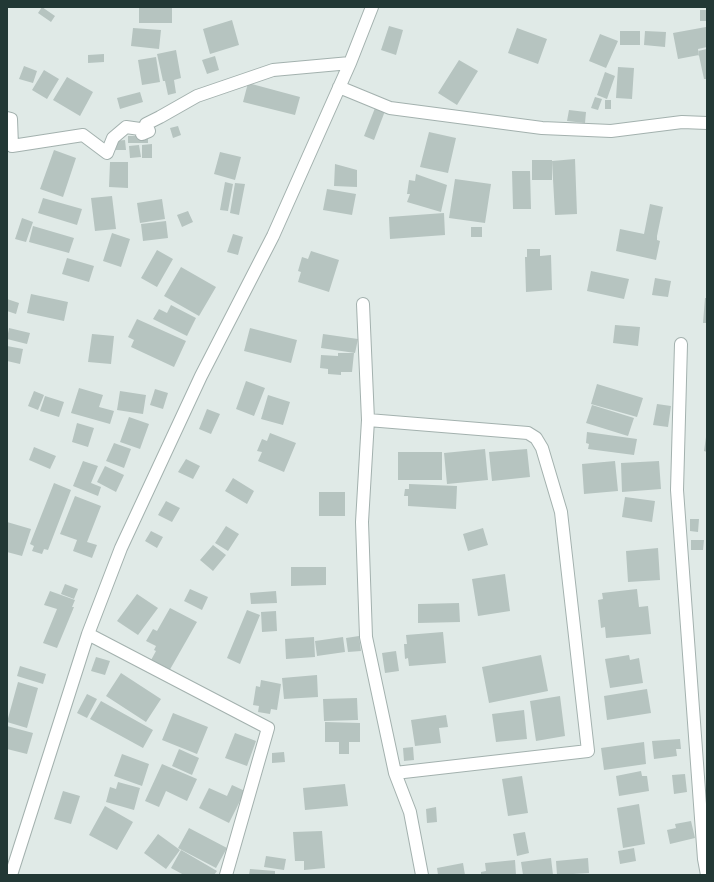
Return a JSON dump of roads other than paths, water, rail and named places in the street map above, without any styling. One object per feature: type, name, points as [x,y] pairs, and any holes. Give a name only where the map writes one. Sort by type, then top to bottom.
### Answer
[{"type":"street","points":[[11,875],[88,634],[121,548],[201,376],[272,236],[350,63],[372,7]]},
{"type":"street","points":[[7,118],[11,119],[12,146],[83,136],[107,153],[113,138],[126,127],[140,129],[142,134],[149,131],[146,124],[197,96],[273,70],[350,63]]},
{"type":"street","points":[[339,87],[390,108],[542,128],[612,132],[682,122],[707,123]]},
{"type":"street","points":[[363,304],[368,420],[362,522],[366,637],[395,773],[410,812],[422,875]]},
{"type":"street","points":[[681,344],[678,490],[704,859],[707,875]]},
{"type":"street","points":[[368,420],[528,433],[536,438],[542,448],[561,512],[588,751],[395,773]]},
{"type":"street","points":[[88,634],[268,728],[226,875]]}]
